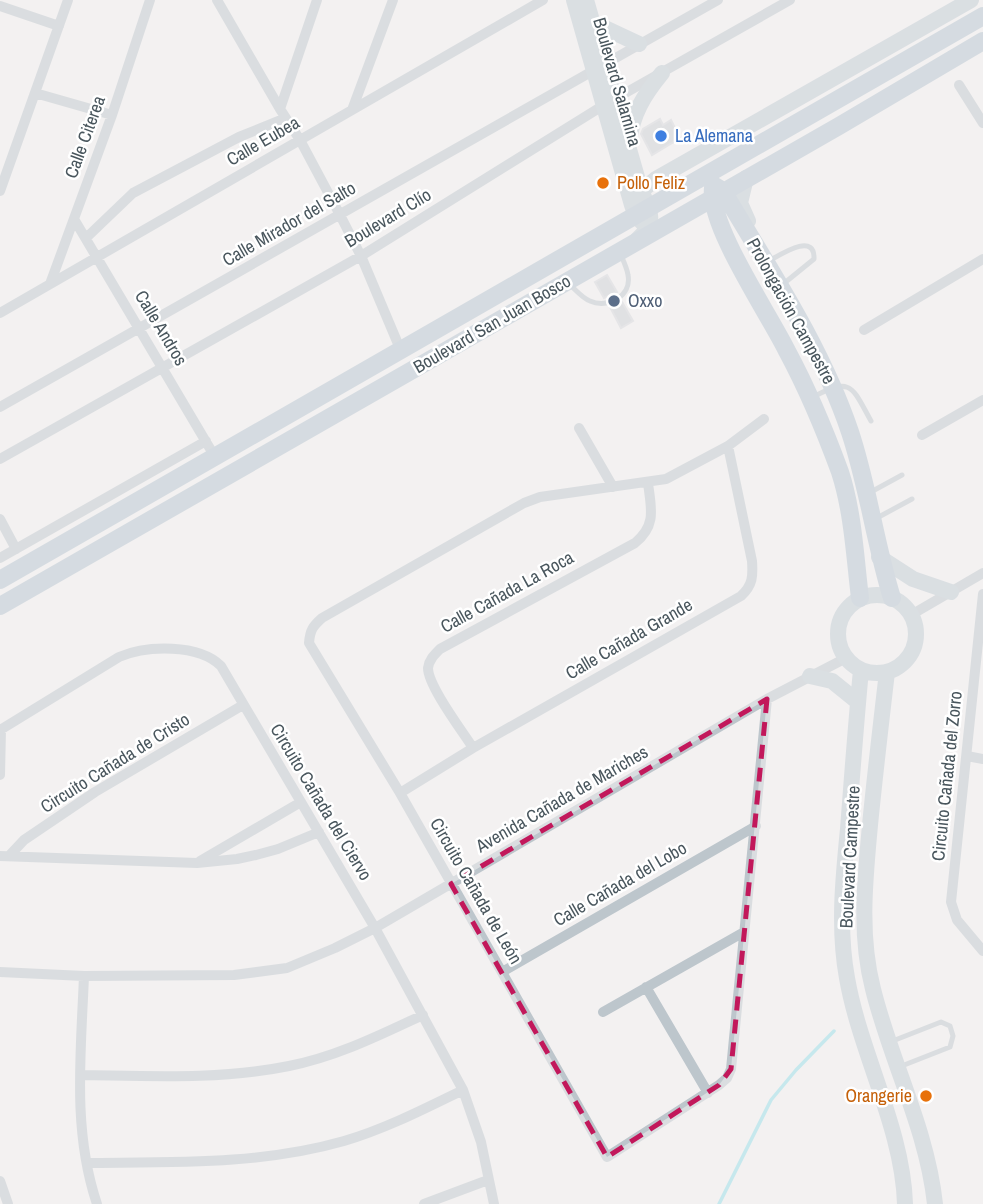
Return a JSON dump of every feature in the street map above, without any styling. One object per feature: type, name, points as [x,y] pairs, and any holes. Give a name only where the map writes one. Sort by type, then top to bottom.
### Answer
[{"type":"main road","name":"Boulevard San Juan Bosco","points":[[0,606],[635,242],[640,226],[637,222],[651,219],[691,183],[983,16]]},
{"type":"main road","name":"Boulevard San Juan Bosco","points":[[0,580],[401,351],[651,219],[765,168],[983,41]]},
{"type":"main road","points":[[755,147],[750,153],[750,165],[765,168]]},
{"type":"main road","points":[[691,183],[717,191],[723,165]]},
{"type":"main road","name":"Prolongación Campestre","points":[[717,191],[716,217],[787,350],[841,475],[849,509],[860,598]]},
{"type":"main road","name":"Prolongación Campestre","points":[[717,191],[780,287],[832,386],[850,431],[867,494],[879,557],[892,598]]},
{"type":"main road","points":[[651,219],[705,222],[727,239]]},
{"type":"street","points":[[0,191],[68,0]]},
{"type":"street","name":"Calle Citerea","points":[[50,285],[112,115],[150,0]]},
{"type":"street","points":[[216,0],[300,140],[340,215],[401,351]]},
{"type":"street","points":[[225,14],[230,0]]},
{"type":"street","points":[[86,238],[133,193],[283,113],[317,0]]},
{"type":"street","points":[[352,110],[393,0]]},
{"type":"street","name":"Calle Eubea","points":[[0,313],[543,0]]},
{"type":"street","name":"Boulevard Salamina","points":[[574,0],[651,219]]},
{"type":"street","name":"Boulevard Salamina","points":[[586,0],[599,66]]},
{"type":"street","name":"Calle Mirador del Salto","points":[[0,407],[718,0]]},
{"type":"street","name":"Boulevard Clío","points":[[0,459],[360,256],[610,103],[790,0]]},
{"type":"street","points":[[641,191],[656,179],[971,0]]},
{"type":"street","points":[[0,6],[59,26]]},
{"type":"street","points":[[592,22],[639,44]]},
{"type":"street","points":[[629,148],[635,113],[645,93],[662,73]]},
{"type":"street","points":[[959,85],[983,123]]},
{"type":"street","points":[[35,93],[112,115]]},
{"type":"street","name":"Boulevard Salamina","points":[[610,103],[629,148],[651,219]]},
{"type":"street","points":[[746,178],[740,203],[761,244],[764,261]]},
{"type":"street","name":"Calle Andros","points":[[74,219],[215,457]]},
{"type":"street","points":[[864,330],[983,259]]},
{"type":"street","points":[[922,435],[983,400]]},
{"type":"street","name":"Circuito Cañada de León","points":[[764,419],[728,446],[666,479],[540,498],[524,503],[312,626],[309,643],[400,793],[607,1157],[708,1093],[727,1078],[731,1069],[767,699]]},
{"type":"street","points":[[579,429],[613,487]]},
{"type":"street","points":[[0,558],[206,441]]},
{"type":"street","name":"Calle Cañada Grande","points":[[400,793],[473,748],[741,596],[750,588],[753,576],[752,561],[728,446]]},
{"type":"street","name":"Calle Cañada La Roca","points":[[473,748],[432,683],[428,668],[432,657],[440,649],[644,536],[650,524],[651,511],[648,483]]},
{"type":"street","points":[[0,519],[16,549]]},
{"type":"street","points":[[879,557],[914,579],[951,592]]},
{"type":"street","points":[[911,615],[983,573]]},
{"type":"street","points":[[876,594],[892,598],[911,615],[915,642],[909,655],[899,665],[875,673],[861,670],[846,658],[838,638],[843,614],[860,598],[876,594]]},
{"type":"street","name":"Circuito Cañada del Zorro","points":[[981,944],[957,920],[951,902],[967,757],[979,684],[983,594]]},
{"type":"street","name":"Circuito Cañada del Ciervo","points":[[0,775],[1,729],[119,657],[150,648],[192,652],[212,658],[221,666],[375,928],[463,1090],[474,1119],[494,1204]]},
{"type":"street","name":"Avenida Cañada de Mariches","points":[[0,972],[234,975],[287,968],[375,928],[767,699],[846,658]]},
{"type":"street","name":"Boulevard Campestre","points":[[861,670],[842,907],[842,949],[854,1011],[900,1163],[905,1204]]},
{"type":"street","name":"Boulevard Campestre","points":[[887,671],[863,911],[865,946],[873,989],[925,1149],[935,1204]]},
{"type":"street","points":[[810,676],[832,681],[858,702]]},
{"type":"street","name":"Circuito Cañada de Cristo","points":[[5,856],[95,792],[243,705]]},
{"type":"street","points":[[967,757],[983,759]]},
{"type":"street","points":[[197,863],[301,802]]},
{"type":"street","name":"Calle Cañada del Lobo","points":[[502,972],[756,825]]},
{"type":"street","points":[[5,856],[197,863],[256,855],[319,832]]},
{"type":"street","points":[[603,1012],[744,932]]},
{"type":"street","points":[[83,975],[79,1108],[87,1163],[97,1204]]},
{"type":"street","points":[[646,987],[708,1093]]},
{"type":"street","points":[[81,1075],[221,1075],[290,1066],[345,1050],[423,1015]]},
{"type":"street","points":[[87,1163],[229,1161],[287,1153],[344,1141],[404,1119],[463,1090]]},
{"type":"street","points":[[884,1107],[908,1098]]},
{"type":"street","points":[[424,1204],[488,1180]]},
{"type":"street","points":[[0,1181],[8,1204]]},
{"type":"lane","points":[[764,261],[805,244],[811,247],[814,259],[780,287]]},
{"type":"lane","points":[[566,281],[589,301],[602,304],[616,302],[626,291],[629,277],[619,251]]},
{"type":"lane","points":[[810,398],[832,386],[844,385],[854,390],[871,421]]},
{"type":"lane","points":[[867,494],[902,475]]},
{"type":"lane","points":[[872,520],[912,499]]},
{"type":"lane","points":[[890,1042],[941,1022],[950,1026],[953,1036],[950,1047],[898,1067]]},
{"type":"highlighted area","points":[[767,699],[731,1069],[719,1085],[607,1157],[451,884]]},
{"type":"building","name":"La Alemana","points":[[660,119],[663,125],[671,120],[680,138],[652,155],[641,134],[643,129]]},
{"type":"building","points":[[607,275],[617,292],[604,298],[595,282]]},
{"type":"building","points":[[622,302],[633,321],[621,328],[610,307]]},
{"type":"waterway","points":[[719,1204],[771,1100],[834,1031]]},
{"type":"place","name":"La Alemana","points":[[661,136]]},
{"type":"place","name":"Pollo Feliz","points":[[603,183]]},
{"type":"place","name":"Oxxo","points":[[614,301]]},
{"type":"place","name":"Orangerie","points":[[926,1096]]}]
